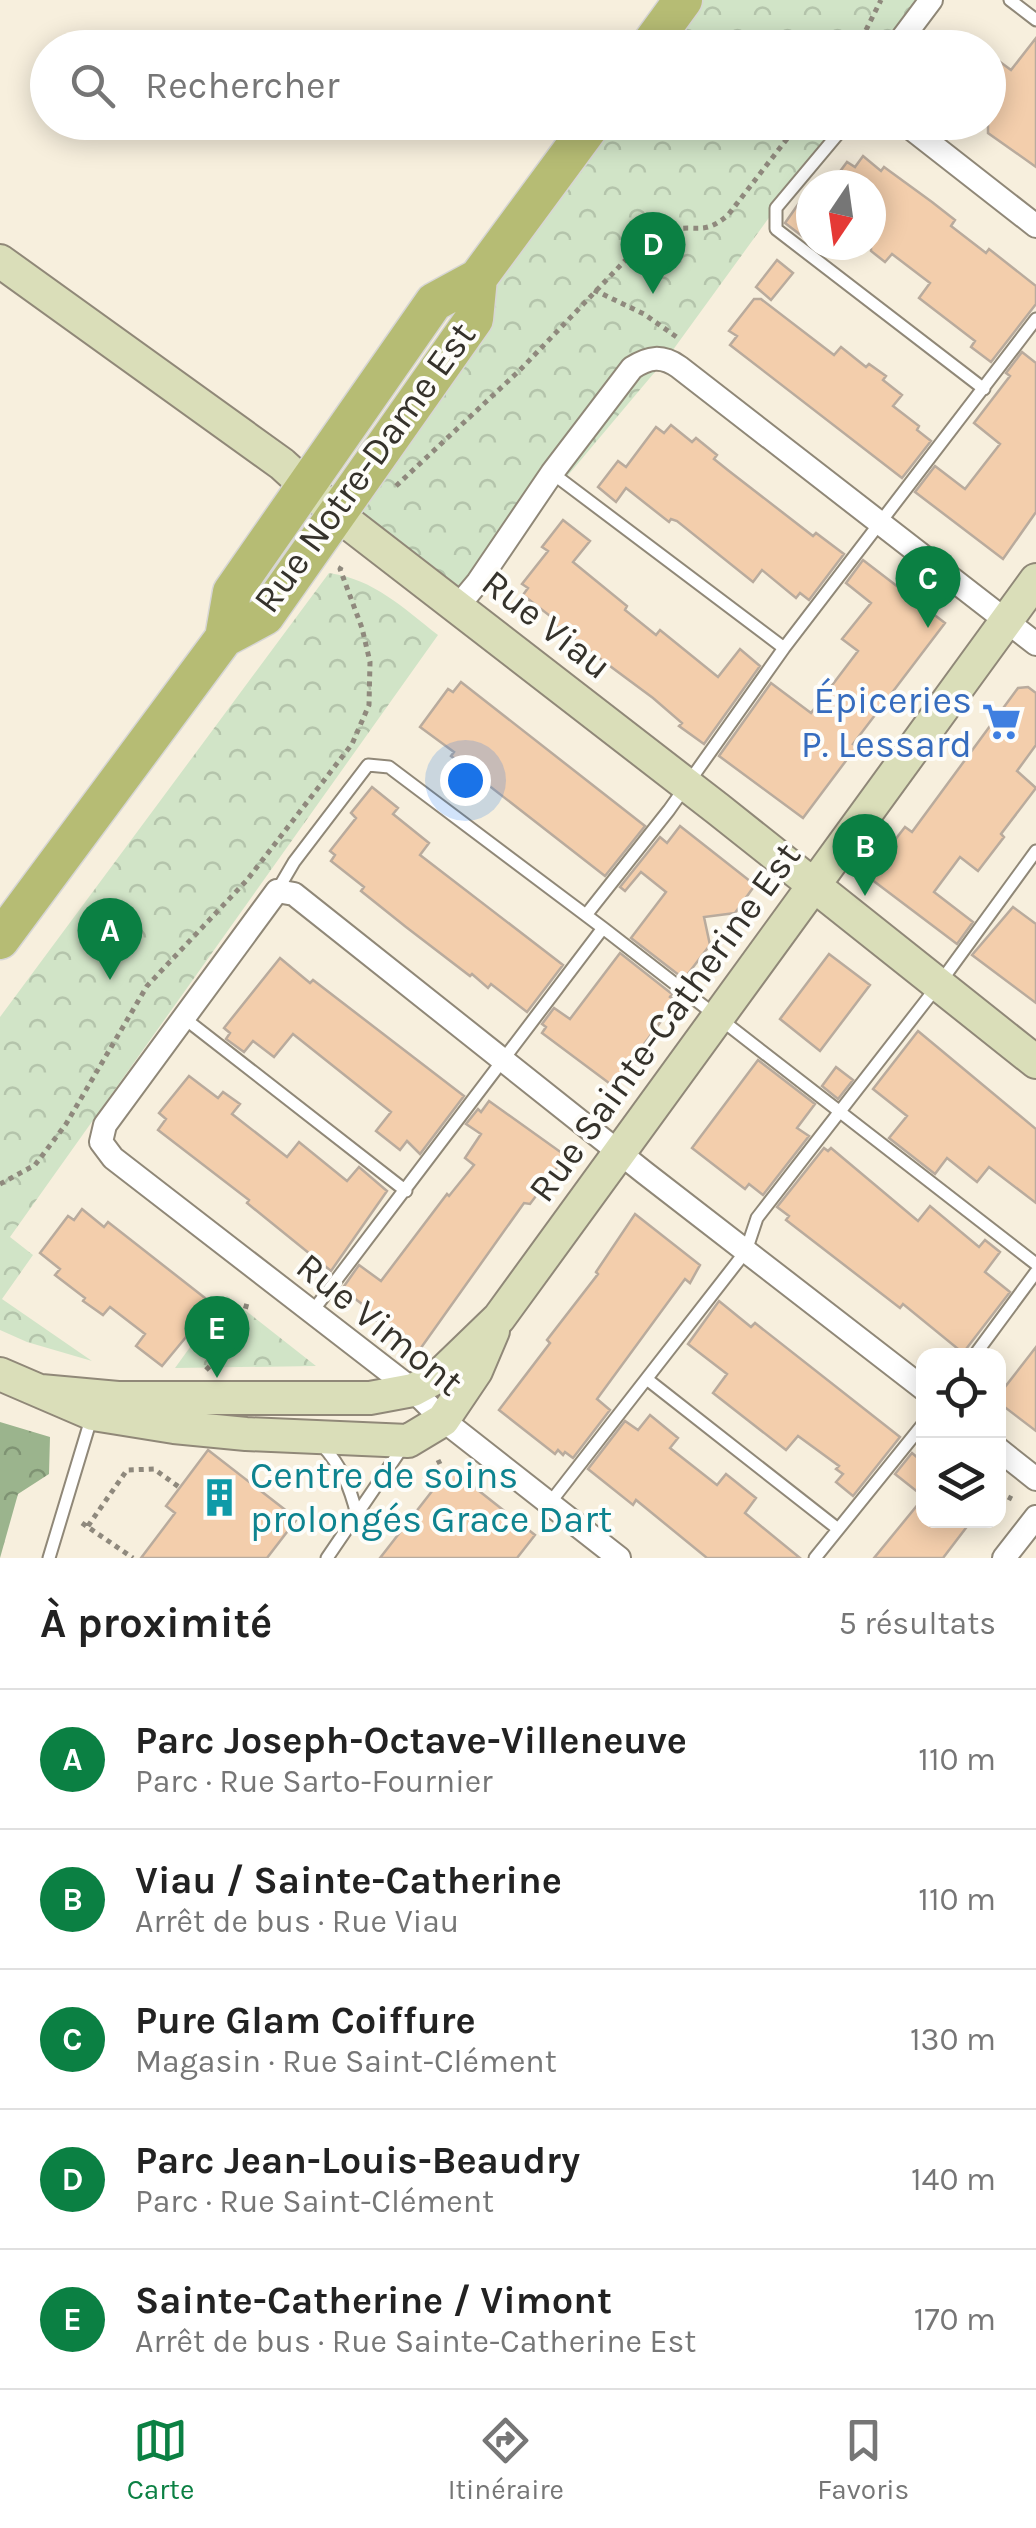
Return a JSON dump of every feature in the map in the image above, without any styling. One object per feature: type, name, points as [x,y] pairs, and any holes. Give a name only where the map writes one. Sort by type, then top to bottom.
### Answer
[{"type":"main road","points":[[661,30],[683,0]]},
{"type":"main road","name":"Rue Notre-Dame Est","points":[[224,638],[232,592],[434,302],[478,278],[580,140]]},
{"type":"main road","name":"Rue Notre-Dame Est","points":[[0,940],[224,638],[265,616],[338,515],[474,318],[478,278]]},
{"type":"street","points":[[909,30],[931,0]]},
{"type":"street","points":[[926,140],[1036,226]]},
{"type":"street","name":"Rue Viau","points":[[0,261],[282,464],[338,515],[688,785],[1036,1062]]},
{"type":"street","points":[[458,606],[632,368],[659,358],[679,367],[1036,644]]},
{"type":"street","name":"Rue Sainte-Catherine Est","points":[[95,1406],[370,1398],[413,1390],[438,1376],[498,1318],[1036,580]]},
{"type":"street","points":[[184,1018],[277,891],[294,894],[916,1383]]},
{"type":"street","name":"Rue Vimont","points":[[184,1018],[105,1125],[102,1142],[113,1158],[413,1390],[443,1420],[618,1558]]},
{"type":"street","name":"Rue Sainte-Catherine Est","points":[[0,1374],[42,1391],[174,1427],[408,1441],[443,1420],[476,1371],[498,1318]]},
{"type":"street","points":[[1006,1455],[1036,1479]]},
{"type":"street","points":[[1004,1558],[1036,1518]]},
{"type":"lane","points":[[1010,0],[1036,20]]},
{"type":"lane","points":[[833,140],[776,208],[776,229],[984,389]]},
{"type":"lane","points":[[586,915],[688,785],[784,648],[1036,319]]},
{"type":"lane","points":[[552,473],[784,648]]},
{"type":"lane","points":[[277,891],[294,862],[368,765],[389,767],[1034,1258]]},
{"type":"lane","points":[[549,1504],[746,1251],[757,1218],[939,984],[1036,851]]},
{"type":"lane","points":[[312,1312],[603,928]]},
{"type":"lane","points":[[184,1018],[406,1190]]},
{"type":"lane","points":[[980,1348],[1036,1272]]},
{"type":"lane","points":[[648,1380],[838,1529]]},
{"type":"lane","points":[[48,1558],[95,1406]]},
{"type":"lane","points":[[815,1558],[916,1432]]},
{"type":"lane","points":[[316,1438],[339,1464],[350,1486],[357,1515]]},
{"type":"lane","points":[[327,1558],[408,1441]]},
{"type":"path","points":[[866,30],[881,0]]},
{"type":"path","points":[[384,494],[415,471],[640,246],[675,228],[714,227],[728,216],[786,140]]},
{"type":"path","points":[[0,1184],[35,1165],[66,1124],[146,986],[246,880],[352,744],[369,705],[370,662],[340,569]]},
{"type":"path","points":[[240,1328],[247,1303]]},
{"type":"path","points":[[194,1375],[205,1371],[222,1354]]},
{"type":"path","points":[[133,1558],[85,1525],[127,1470],[154,1470],[180,1488]]},
{"type":"green space","points":[[684,0],[942,0],[920,30],[662,30]]},
{"type":"green space","points":[[581,140],[834,140],[808,170],[796,170],[796,184],[670,354],[458,606],[323,500]]},
{"type":"green space","points":[[329,573],[374,588],[438,635],[10,1237],[33,1255],[2,1299],[92,1361],[27,1342],[0,1330],[0,1017]]},
{"type":"green space","points":[[227,1296],[316,1366],[175,1368]]},
{"type":"green space","points":[[0,1422],[50,1437],[49,1474],[18,1494],[0,1558]]},
{"type":"building","points":[[1036,38],[1036,167],[998,140],[1006,140],[1006,66],[1011,70]]},
{"type":"building","points":[[863,156],[880,170],[841,170],[847,162],[855,167]]},
{"type":"building","points":[[884,167],[955,220],[951,226],[986,253],[989,249],[1036,286],[1036,304],[991,362],[971,347],[975,341],[919,298],[930,283],[892,254],[885,262]]},
{"type":"building","points":[[796,207],[796,231],[785,223]]},
{"type":"building","points":[[777,260],[793,273],[771,300],[756,287]]},
{"type":"building","points":[[754,299],[761,299],[834,355],[841,347],[866,367],[869,364],[902,395],[893,406],[931,441],[902,478],[730,345],[737,336],[729,331]]},
{"type":"building","points":[[1022,352],[1036,363],[1036,512],[1003,559],[915,492],[935,466],[965,489],[1000,444],[974,423],[1010,376],[1006,373]]},
{"type":"building","points":[[671,425],[692,442],[696,438],[729,471],[813,536],[816,533],[844,554],[809,600],[800,593],[796,598],[762,570],[753,582],[677,521],[669,522],[626,488],[616,502],[598,487],[618,461],[626,467],[656,427],[664,433]]},
{"type":"building","points":[[563,520],[590,541],[573,562],[656,635],[660,630],[718,677],[740,649],[760,666],[704,744],[679,726],[682,723],[653,698],[552,623],[554,619],[523,595],[528,588],[522,584],[548,551],[542,547]]},
{"type":"building","points":[[863,560],[945,623],[853,744],[857,746],[803,818],[719,756],[771,683],[811,713],[858,651],[842,639],[871,603],[846,583]]},
{"type":"building","points":[[461,682],[645,826],[605,876],[451,756],[454,752],[420,727],[448,689],[453,692]]},
{"type":"building","points":[[1028,687],[1036,693],[1036,745],[1017,771],[1036,788],[978,871],[960,857],[934,892],[973,922],[957,944],[867,876],[905,827],[912,832],[1018,688]]},
{"type":"building","points":[[372,787],[398,808],[393,814],[429,843],[420,855],[563,965],[527,1012],[491,984],[488,988],[470,976],[406,927],[331,861],[335,855],[330,851],[356,818],[351,813]]},
{"type":"building","points":[[680,826],[755,885],[735,913],[704,917],[710,945],[684,979],[631,938],[666,892],[641,872],[625,891],[620,887],[660,837],[667,843]]},
{"type":"building","points":[[1013,907],[1036,924],[1036,1003],[972,955]]},
{"type":"building","points":[[620,953],[676,1001],[613,1086],[542,1033],[546,1027],[542,1024],[554,1008],[570,1019]]},
{"type":"building","points":[[829,954],[870,985],[820,1051],[780,1019]]},
{"type":"building","points":[[280,958],[464,1096],[420,1154],[407,1141],[400,1150],[376,1131],[391,1112],[293,1034],[274,1057],[253,1041],[244,1052],[226,1039],[230,1033],[224,1028]]},
{"type":"building","points":[[918,1031],[1036,1129],[1036,1203],[989,1167],[977,1182],[947,1158],[935,1174],[889,1138],[907,1116],[873,1089]]},
{"type":"building","points":[[758,1060],[815,1104],[797,1128],[809,1136],[763,1195],[749,1184],[745,1189],[692,1148]]},
{"type":"building","points":[[836,1067],[853,1080],[838,1099],[822,1086]]},
{"type":"building","points":[[189,1076],[218,1098],[223,1092],[240,1104],[232,1114],[287,1157],[299,1142],[347,1181],[359,1167],[387,1191],[331,1271],[247,1203],[249,1200],[158,1130],[166,1119],[159,1113]]},
{"type":"building","points":[[489,1101],[566,1156],[530,1204],[524,1203],[418,1352],[363,1311],[366,1307],[342,1289],[359,1265],[381,1281],[474,1165],[465,1158],[481,1134],[466,1124]]},
{"type":"building","points":[[824,1148],[831,1148],[918,1221],[930,1206],[979,1247],[985,1240],[1000,1252],[985,1272],[1010,1292],[967,1348],[957,1348],[786,1220],[789,1216],[777,1207]]},
{"type":"building","points":[[82,1209],[104,1227],[108,1222],[205,1298],[202,1302],[210,1308],[162,1366],[136,1346],[145,1334],[110,1307],[103,1315],[83,1301],[85,1298],[55,1275],[60,1269],[40,1253],[68,1216],[74,1220]]},
{"type":"building","points":[[635,1214],[700,1265],[690,1283],[685,1279],[597,1399],[610,1410],[573,1458],[558,1450],[555,1454],[499,1410],[598,1274]]},
{"type":"building","points":[[719,1301],[751,1327],[755,1323],[900,1437],[853,1496],[836,1482],[843,1474],[836,1469],[839,1466],[798,1436],[786,1450],[713,1393],[727,1374],[688,1344]]},
{"type":"building","points":[[1036,1347],[1036,1431],[1006,1408],[1006,1386]]},
{"type":"building","points":[[650,1415],[678,1438],[670,1448],[717,1485],[726,1474],[756,1498],[745,1513],[800,1558],[707,1558],[636,1500],[633,1505],[588,1469],[625,1421],[638,1430]]},
{"type":"building","name":"Centre de soins prolongés Grace Dart","points":[[208,1450],[297,1519],[267,1558],[141,1558],[175,1513],[166,1506]]},
{"type":"building","points":[[912,1453],[916,1456],[916,1491],[895,1474]]},
{"type":"building","points":[[450,1468],[535,1535],[517,1558],[380,1558]]},
{"type":"building","points":[[916,1507],[916,1528],[966,1528],[943,1558],[874,1558]]},
{"type":"place","name":"Parc Jean-Louis-Beaudry","points":[[653,294]]},
{"type":"place","name":"Pure Glam Coiffure","points":[[928,628]]},
{"type":"place","name":"Épiceries P. Lessard","points":[[1002,722]]},
{"type":"place","name":"Viau / Sainte-Catherine","points":[[865,896]]},
{"type":"place","name":"Parc Joseph-Octave-Villeneuve","points":[[110,980]]},
{"type":"place","name":"Sainte-Catherine / Vimont","points":[[217,1378]]},
{"type":"place","name":"Centre de soins prolongés Grace Dart","points":[[220,1497]]}]
